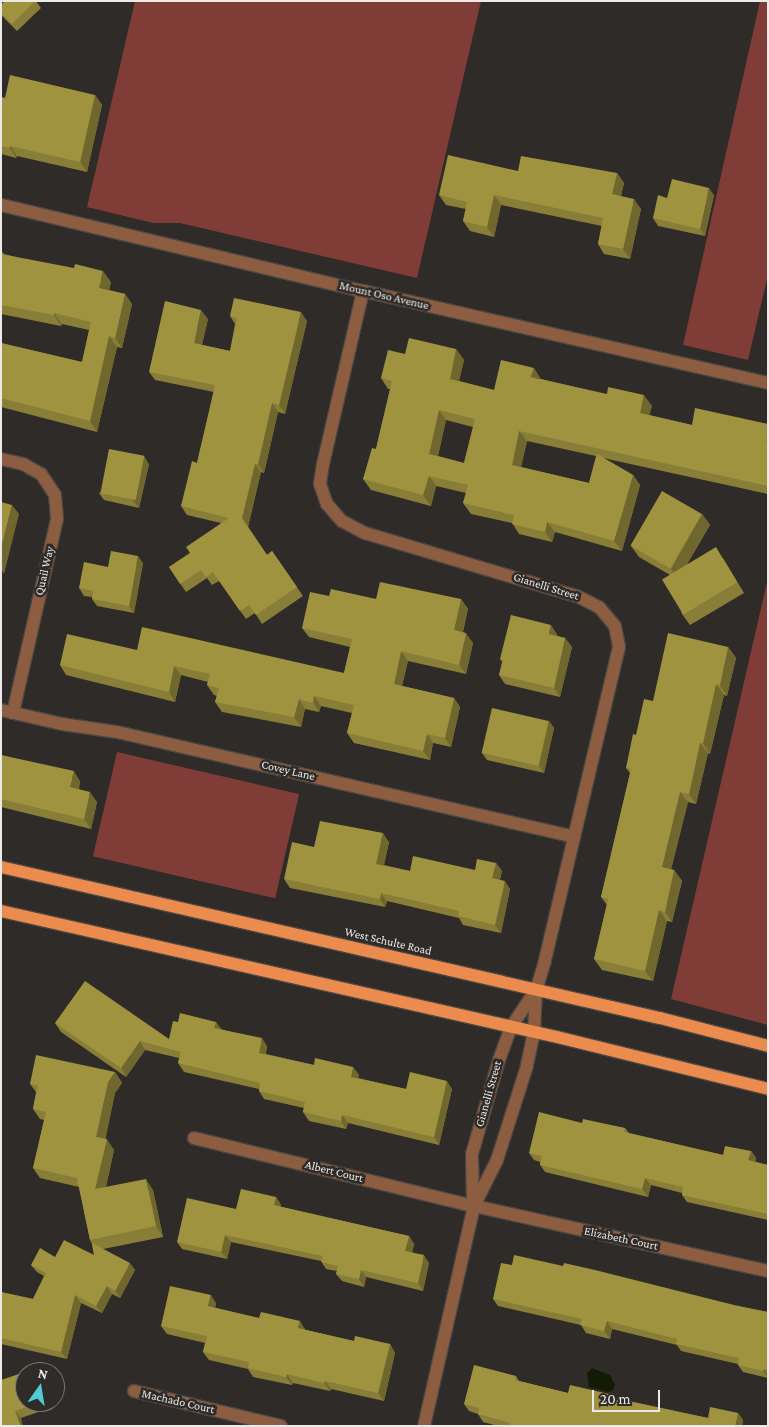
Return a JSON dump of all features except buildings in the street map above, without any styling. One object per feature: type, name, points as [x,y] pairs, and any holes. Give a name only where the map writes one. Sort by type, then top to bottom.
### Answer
[{"type":"main road","name":"West Schulte Road","points":[[1,867],[536,990],[768,1046]]},
{"type":"main road","points":[[1,910],[534,1032],[768,1089]]},
{"type":"street","name":"Mount Oso Avenue","points":[[1,205],[363,291],[768,383]]},
{"type":"street","name":"Gianelli Street","points":[[363,291],[323,464],[320,484],[327,504],[342,521],[365,533],[577,596],[599,607],[615,626],[619,647],[545,961],[536,990],[534,1032],[527,1066],[497,1160],[474,1206],[424,1426]]},
{"type":"street","name":"Quail Way","points":[[1,459],[23,464],[40,474],[55,495],[56,519],[7,711]]},
{"type":"street","name":"Covey Lane","points":[[7,711],[62,724],[117,732],[574,837]]},
{"type":"street","name":"Gianelli Street","points":[[474,1206],[472,1154],[511,1027],[536,990]]},
{"type":"street","name":"Albert Court","points":[[194,1138],[474,1206]]},
{"type":"street","name":"Elizabeth Court","points":[[474,1206],[768,1271]]},
{"type":"street","name":"Machado Court","points":[[134,1391],[281,1426]]},
{"type":"shaded area","points":[[135,1],[481,1],[417,278],[180,223],[153,223],[87,207]]},
{"type":"shaded area","points":[[760,1],[768,1],[768,275],[748,360],[683,345]]},
{"type":"shaded area","points":[[768,578],[768,1025],[671,999]]},
{"type":"shaded area","points":[[117,752],[299,794],[275,898],[93,856]]},
{"type":"shaded area","points":[[592,1368],[610,1375],[615,1385],[612,1391],[608,1392],[589,1387],[587,1373]]}]
